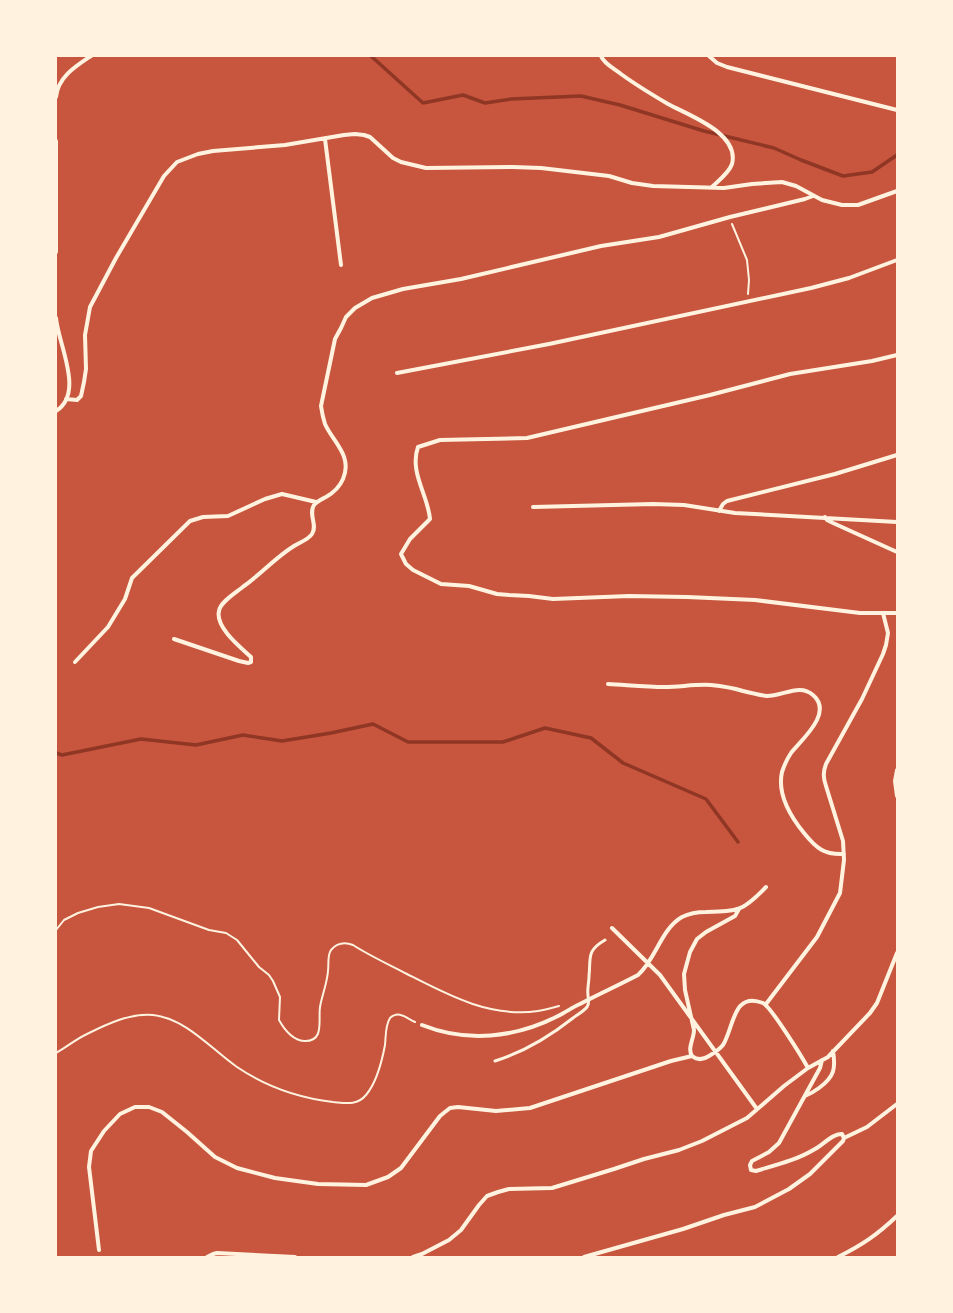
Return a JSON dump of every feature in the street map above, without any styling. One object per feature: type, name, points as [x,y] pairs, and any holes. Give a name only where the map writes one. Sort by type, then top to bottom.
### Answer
[{"type":"street","points":[[56,97],[60,83],[66,76],[91,56]]},
{"type":"street","points":[[601,56],[607,64],[637,86],[676,108],[700,119],[728,142],[732,151],[732,164],[728,171],[712,188]]},
{"type":"street","points":[[709,56],[717,64],[727,67],[897,110]]},
{"type":"street","points":[[66,399],[77,400],[82,393],[86,369],[86,334],[90,307],[116,258],[164,176],[171,167],[177,162],[198,154],[213,151],[285,146],[344,135],[364,135],[370,137],[393,158],[412,166],[426,168],[541,168],[609,176],[632,183],[653,186],[724,188],[782,182],[796,186],[822,200],[842,205],[858,205],[897,191]]},
{"type":"street","points":[[326,139],[341,265]]},
{"type":"street","points":[[56,141],[56,252]]},
{"type":"street","points":[[174,639],[239,661],[252,662],[250,657],[224,630],[218,611],[221,606],[235,593],[289,549],[311,535],[314,529],[311,512],[316,502],[335,490],[343,479],[345,468],[344,456],[340,446],[326,425],[322,415],[321,406],[336,339],[346,318],[362,303],[381,295],[403,289],[461,279],[601,246],[659,237],[813,196]]},
{"type":"street","points":[[397,373],[549,344],[811,288],[849,278],[897,260]]},
{"type":"street","points":[[56,318],[69,373],[69,387],[66,399],[61,408],[56,411]]},
{"type":"street","points":[[897,355],[872,361],[790,374],[710,395],[527,438],[440,440],[418,447],[415,455],[415,468],[429,509],[430,520],[410,539],[401,554],[406,564],[413,570],[441,584],[469,586],[498,594],[553,599],[629,596],[687,596],[755,600],[860,613],[897,613]]},
{"type":"street","points":[[719,511],[720,507],[727,501],[835,474],[897,455]]},
{"type":"street","points":[[75,662],[108,627],[125,599],[132,578],[190,522],[203,517],[228,516],[282,494],[316,502]]},
{"type":"street","points":[[533,507],[652,504],[684,505],[719,511],[897,522]]},
{"type":"street","points":[[825,517],[833,523],[897,552]]},
{"type":"street","points":[[766,1004],[817,937],[840,893],[844,854],[842,832],[823,777],[823,772],[862,698],[883,654],[888,633],[883,613]]},
{"type":"street","points":[[608,684],[667,687],[711,685],[768,696],[801,689],[812,693],[818,701],[820,711],[819,716],[808,734],[790,754],[786,761],[782,774],[781,786],[789,813],[814,845],[827,852],[844,854]]},
{"type":"street","points":[[897,770],[895,781],[897,796]]},
{"type":"street","points":[[422,1025],[433,1030],[456,1035],[486,1037],[542,1023],[638,975],[648,963],[672,925],[682,917],[693,913],[739,909],[752,902],[766,887]]},
{"type":"street","points":[[739,909],[736,916],[706,932],[697,939],[690,952],[684,974],[685,990],[694,1030],[690,1049],[692,1056],[696,1059],[705,1059],[716,1052],[726,1039],[737,1010],[744,1002],[755,1000],[766,1004],[808,1068]]},
{"type":"street","points":[[612,928],[660,975],[757,1109]]},
{"type":"street","points":[[413,1257],[449,1240],[461,1230],[487,1196],[509,1189],[552,1188],[644,1159],[679,1150],[747,1118],[784,1086],[833,1051],[870,1013],[877,1003],[897,953]]},
{"type":"street","points":[[805,1096],[822,1086],[830,1079],[835,1064],[833,1051]]},
{"type":"street","points":[[99,1250],[89,1167],[91,1151],[104,1131],[120,1114],[135,1107],[149,1107],[162,1112],[215,1157],[237,1168],[275,1178],[318,1184],[366,1184],[388,1177],[401,1168],[440,1116],[450,1108],[458,1107],[496,1111],[530,1108],[671,1061],[692,1056]]},
{"type":"street","points":[[822,1060],[820,1068],[779,1143],[769,1152],[752,1161],[750,1165],[751,1170],[756,1171],[798,1158],[817,1148],[836,1135],[842,1134],[844,1138]]},
{"type":"street","points":[[584,1257],[755,1207],[789,1189],[810,1174],[843,1141],[844,1138],[867,1126],[897,1104]]},
{"type":"street","points":[[838,1257],[856,1248],[879,1233],[897,1216]]},
{"type":"street","points":[[208,1257],[217,1253],[295,1257]]},
{"type":"lane","points":[[495,1061],[518,1053],[545,1038],[586,1009],[589,999],[589,958],[596,947],[605,940]]},
{"type":"path","points":[[730,217],[747,260],[749,280],[748,301]]},
{"type":"path","points":[[56,930],[64,920],[78,913],[98,907],[119,904],[149,908],[209,930],[226,933],[237,940],[259,967],[269,975],[280,997],[279,1020],[289,1033],[302,1041],[315,1038],[320,1030],[320,1008],[327,982],[329,954],[335,946],[344,943],[353,945],[450,996],[475,1006],[522,1012],[538,1011],[560,1006]]},
{"type":"path","points":[[56,1052],[74,1043],[86,1034],[120,1020],[137,1015],[155,1016],[173,1020],[218,1051],[236,1066],[253,1077],[271,1085],[325,1101],[353,1103],[362,1100],[366,1096],[374,1082],[382,1059],[386,1031],[390,1018],[396,1014],[402,1014],[422,1025]]},
{"type":"waterway","points":[[371,56],[423,103],[463,95],[485,103],[511,99],[581,96],[620,105],[704,131],[774,148],[843,176],[872,172],[897,155]]},
{"type":"waterway","points":[[56,753],[62,755],[141,739],[196,745],[243,735],[282,741],[373,724],[408,742],[503,742],[545,728],[591,738],[623,763],[706,799],[738,842]]}]
